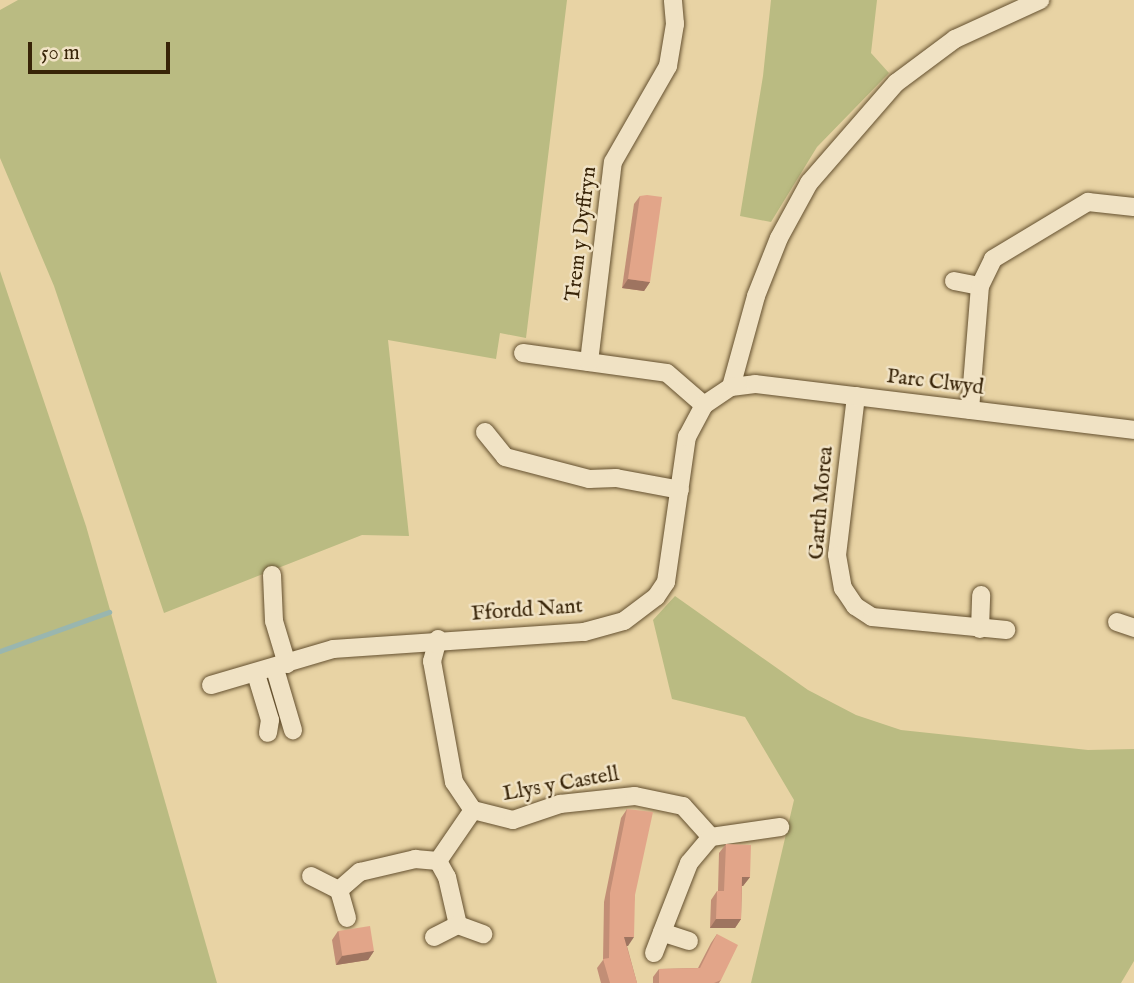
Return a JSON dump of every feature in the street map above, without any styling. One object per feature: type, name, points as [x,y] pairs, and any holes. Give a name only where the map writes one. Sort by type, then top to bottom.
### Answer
[{"type":"street","name":"Trem y Dyffryn","points":[[589,362],[613,162],[668,66],[675,24],[673,0]]},
{"type":"street","points":[[732,387],[756,296],[779,238],[809,183],[850,132],[896,83],[955,39],[1040,0]]},
{"type":"street","points":[[970,410],[980,286],[993,259],[1088,202],[1134,207]]},
{"type":"street","points":[[954,281],[980,286]]},
{"type":"street","points":[[523,353],[667,373],[704,405]]},
{"type":"street","name":"Parc Clwyd","points":[[732,387],[755,384],[1134,430]]},
{"type":"street","name":"Ffordd Nant","points":[[211,685],[281,667],[333,649],[438,639],[583,632],[624,621],[656,597],[666,582],[687,437],[704,405],[732,387]]},
{"type":"street","name":"Garth Morea","points":[[856,396],[837,555],[844,588],[855,606],[872,617],[1006,630]]},
{"type":"street","points":[[485,432],[502,464],[589,479],[616,478],[680,490]]},
{"type":"street","points":[[272,575],[274,621],[293,730]]},
{"type":"street","points":[[980,629],[981,596]]},
{"type":"street","points":[[438,639],[432,661],[454,782],[472,810],[438,861]]},
{"type":"street","points":[[256,674],[270,720],[268,733]]},
{"type":"street","name":"Llys y Castell","points":[[472,810],[513,820],[560,804],[596,798],[664,799],[698,818],[711,837]]},
{"type":"street","points":[[654,953],[689,863],[711,837],[780,827]]},
{"type":"street","points":[[339,890],[359,872],[415,859],[438,861]]},
{"type":"street","points":[[438,861],[447,877],[458,925]]},
{"type":"street","points":[[311,876],[339,890],[347,918]]},
{"type":"street","points":[[434,937],[458,925],[483,934]]},
{"type":"street","points":[[662,932],[689,941]]},
{"type":"green space","points":[[18,0],[567,0],[526,338],[500,333],[496,359],[388,340],[409,536],[362,535],[164,613],[54,286],[0,158],[0,10]]},
{"type":"green space","points":[[771,0],[877,0],[871,53],[889,73],[817,147],[771,222],[740,216],[763,76]]},
{"type":"green space","points":[[0,271],[86,526],[217,983],[0,983]]},
{"type":"green space","points":[[675,596],[808,690],[856,715],[901,730],[1088,750],[1134,749],[1134,961],[1121,983],[751,983],[794,800],[745,717],[672,699],[653,620]]},
{"type":"building","points":[[640,196],[662,197],[650,282],[628,279]]},
{"type":"building","points":[[627,809],[653,812],[635,895],[634,937],[624,937],[637,983],[610,983],[603,959],[609,958],[610,893]]},
{"type":"building","points":[[726,844],[751,845],[750,877],[742,877],[741,919],[716,919],[717,891],[724,891]]},
{"type":"building","points":[[370,926],[374,951],[342,956],[338,931]]},
{"type":"building","points":[[717,934],[738,945],[721,980],[714,983],[659,983],[659,969],[700,968]]},
{"type":"waterway","points":[[0,651],[109,612]]}]
